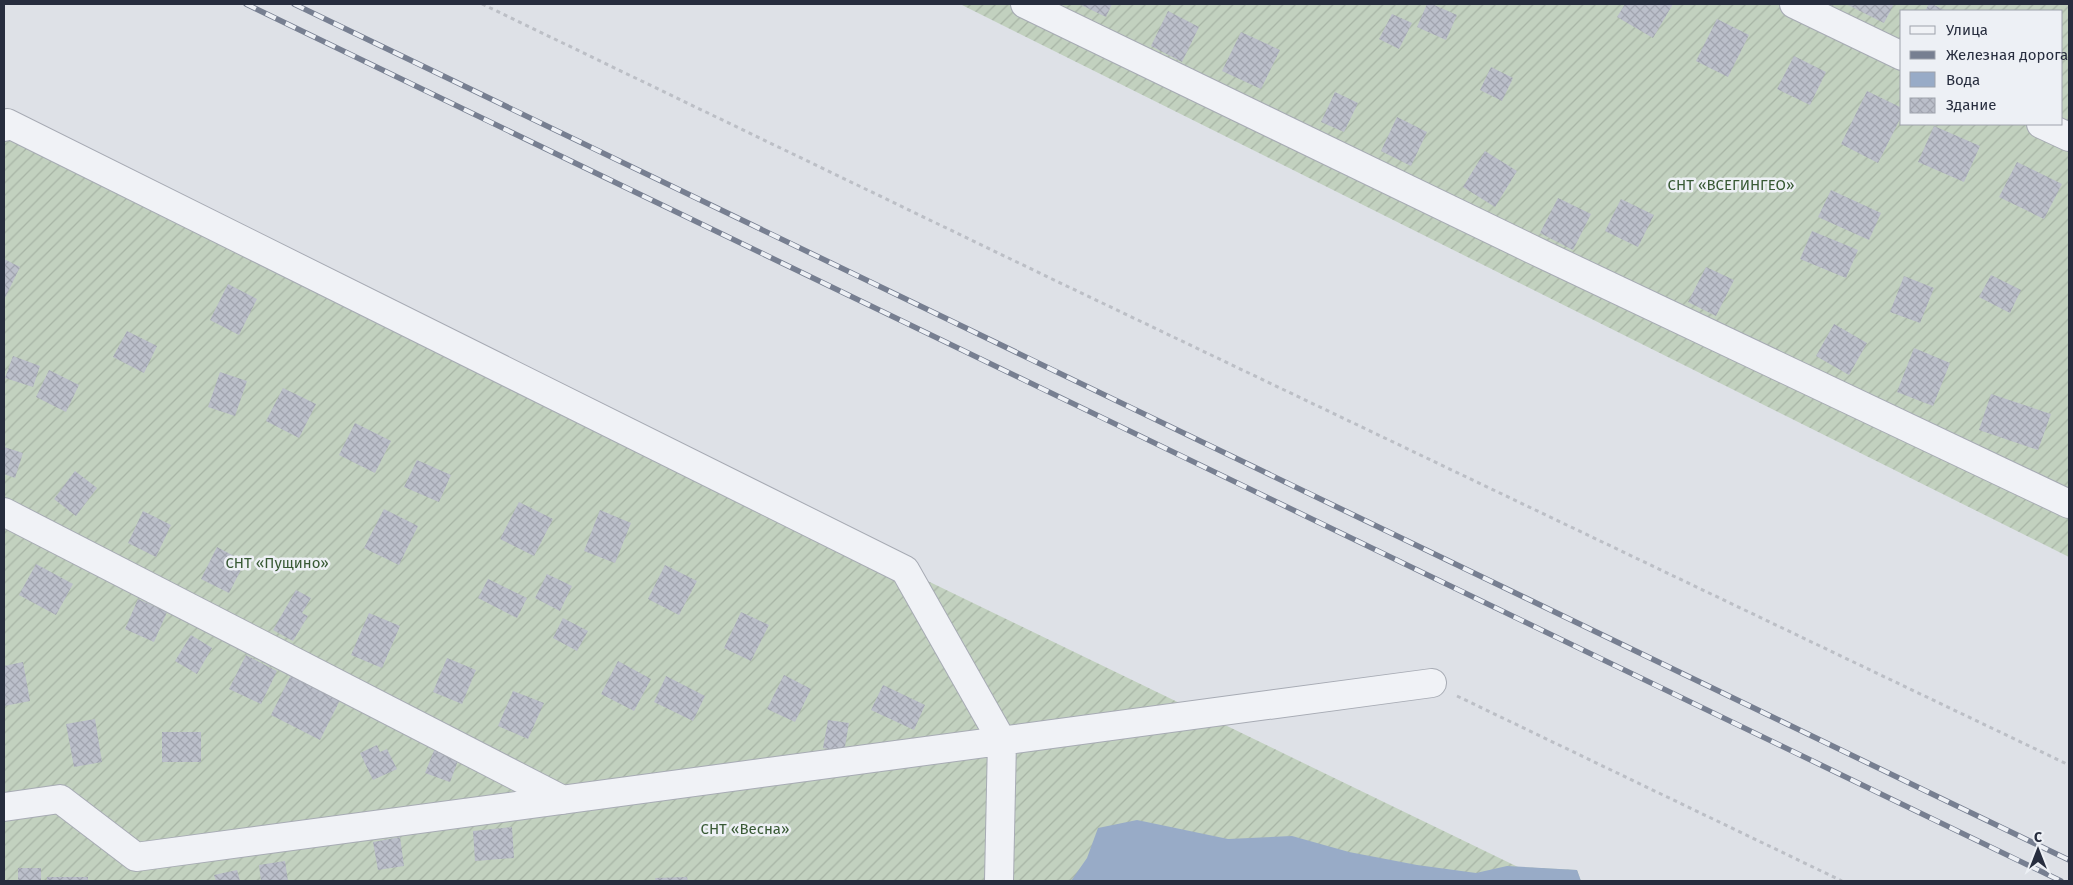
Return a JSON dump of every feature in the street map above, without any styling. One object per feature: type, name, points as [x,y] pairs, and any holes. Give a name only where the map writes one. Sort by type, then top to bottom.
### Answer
[{"type":"lane","points":[[1025,4],[1564,265],[2069,504]]},
{"type":"lane","points":[[1794,4],[1900,55]]},
{"type":"lane","points":[[4,127],[7,123],[905,570],[1002,741],[999,881]]},
{"type":"lane","points":[[2043,125],[2069,138]]},
{"type":"lane","points":[[4,512],[563,800]]},
{"type":"lane","points":[[4,807],[60,799],[136,857],[1432,683]]},
{"type":"path","points":[[482,4],[1052,279],[2069,765]]},
{"type":"path","points":[[1432,683],[1842,881]]},
{"type":"green space","name":"СНТ «ВСЕГИНГЕО»","points":[[960,4],[2069,4],[2069,557]]},
{"type":"green space","name":"СНТ «Пущино»","points":[[4,127],[905,570],[1518,867],[1577,870],[1581,881],[4,881]]},
{"type":"water","points":[[1137,820],[1228,839],[1292,836],[1349,852],[1417,865],[1476,873],[1507,866],[1577,870],[1581,881],[1071,881],[1087,858],[1098,828]]},
{"type":"building","points":[[1079,4],[1112,4],[1106,17]]},
{"type":"building","points":[[1427,4],[1432,4],[1457,15],[1446,40],[1417,27]]},
{"type":"building","points":[[1625,4],[1673,4],[1653,38],[1617,17]]},
{"type":"building","points":[[1846,4],[1894,4],[1884,23]]},
{"type":"building","points":[[1929,4],[1932,4],[1944,10],[1926,10]]},
{"type":"building","points":[[1168,11],[1199,27],[1182,62],[1151,46]]},
{"type":"building","points":[[1392,14],[1412,23],[1399,49],[1379,39]]},
{"type":"building","points":[[1717,19],[1749,35],[1728,77],[1696,61]]},
{"type":"building","points":[[1241,32],[1280,50],[1261,89],[1222,71]]},
{"type":"building","points":[[1794,56],[1826,72],[1810,105],[1777,89]]},
{"type":"building","points":[[1491,67],[1513,78],[1502,101],[1480,90]]},
{"type":"building","points":[[1867,91],[1900,107],[1900,119],[1878,163],[1841,144]]},
{"type":"building","points":[[1335,92],[1358,103],[1344,132],[1321,122]]},
{"type":"building","points":[[1397,117],[1427,132],[1411,166],[1381,151]]},
{"type":"building","points":[[1934,126],[1980,146],[1964,182],[1918,162]]},
{"type":"building","points":[[1485,151],[1517,171],[1495,207],[1463,187]]},
{"type":"building","points":[[2017,162],[2062,184],[2044,219],[1999,197]]},
{"type":"building","points":[[1831,190],[1881,213],[1869,240],[1818,217]]},
{"type":"building","points":[[1558,198],[1591,214],[1573,250],[1540,233]]},
{"type":"building","points":[[1621,199],[1654,215],[1638,247],[1605,231]]},
{"type":"building","points":[[1812,231],[1858,250],[1846,278],[1800,259]]},
{"type":"building","points":[[4,259],[20,267],[4,300]]},
{"type":"building","points":[[1706,267],[1734,280],[1716,316],[1688,302]]},
{"type":"building","points":[[1991,275],[2021,290],[2010,313],[1979,297]]},
{"type":"building","points":[[1904,276],[1934,288],[1920,323],[1890,312]]},
{"type":"building","points":[[228,284],[257,299],[239,335],[210,320]]},
{"type":"building","points":[[1834,324],[1867,343],[1849,375],[1816,356]]},
{"type":"building","points":[[127,331],[157,346],[144,373],[113,357]]},
{"type":"building","points":[[1914,348],[1950,363],[1933,406],[1897,392]]},
{"type":"building","points":[[13,356],[40,366],[33,387],[5,378]]},
{"type":"building","points":[[49,370],[79,385],[66,412],[36,397]]},
{"type":"building","points":[[220,372],[247,381],[235,416],[208,407]]},
{"type":"building","points":[[283,388],[316,404],[299,438],[266,421]]},
{"type":"building","points":[[1991,394],[2051,414],[2038,450],[1979,430]]},
{"type":"building","points":[[355,423],[391,441],[375,473],[339,455]]},
{"type":"building","points":[[4,447],[23,453],[15,478],[4,474]]},
{"type":"building","points":[[417,460],[451,475],[439,502],[404,487]]},
{"type":"building","points":[[75,471],[97,488],[76,516],[54,499]]},
{"type":"building","points":[[519,502],[553,519],[534,556],[500,539]]},
{"type":"building","points":[[384,509],[418,526],[399,565],[364,548]]},
{"type":"building","points":[[600,510],[631,523],[615,563],[584,551]]},
{"type":"building","points":[[143,511],[171,525],[156,557],[128,543]]},
{"type":"building","points":[[217,547],[245,562],[229,593],[201,579]]},
{"type":"building","points":[[36,564],[73,584],[56,615],[19,595]]},
{"type":"building","points":[[665,565],[697,581],[679,615],[648,599]]},
{"type":"building","points":[[547,574],[572,586],[560,611],[535,598]]},
{"type":"building","points":[[488,579],[527,598],[517,618],[478,598]]},
{"type":"building","points":[[296,590],[311,598],[302,613],[308,616],[293,641],[273,630]]},
{"type":"building","points":[[138,599],[167,612],[154,642],[125,629]]},
{"type":"building","points":[[741,612],[769,625],[751,661],[724,648]]},
{"type":"building","points":[[369,613],[400,626],[382,668],[351,655]]},
{"type":"building","points":[[563,618],[588,631],[577,651],[553,638]]},
{"type":"building","points":[[191,635],[212,648],[197,674],[175,661]]},
{"type":"building","points":[[246,655],[277,671],[261,704],[229,689]]},
{"type":"building","points":[[447,658],[476,670],[462,704],[433,692]]},
{"type":"building","points":[[618,661],[651,679],[634,711],[601,694]]},
{"type":"building","points":[[23,662],[30,701],[4,706],[4,666]]},
{"type":"building","points":[[291,675],[340,700],[320,740],[271,715]]},
{"type":"building","points":[[784,675],[811,689],[795,722],[767,709]]},
{"type":"building","points":[[666,676],[705,696],[693,721],[654,702]]},
{"type":"building","points":[[883,685],[925,705],[914,730],[871,710]]},
{"type":"building","points":[[513,691],[544,703],[528,739],[498,726]]},
{"type":"building","points":[[95,719],[102,762],[74,767],[66,724]]},
{"type":"building","points":[[828,720],[849,723],[844,752],[823,748]]},
{"type":"building","points":[[162,732],[201,732],[201,762],[162,762]]},
{"type":"building","points":[[437,743],[461,753],[450,782],[425,773]]},
{"type":"building","points":[[377,745],[380,752],[387,749],[397,769],[373,780],[360,753]]},
{"type":"building","points":[[512,827],[514,858],[475,861],[473,831]]},
{"type":"building","points":[[400,837],[404,866],[378,870],[373,842]]},
{"type":"building","points":[[285,861],[288,881],[261,881],[259,865]]},
{"type":"building","points":[[18,868],[41,868],[41,881],[18,881]]},
{"type":"building","points":[[237,870],[240,881],[216,881],[214,875]]},
{"type":"building","points":[[47,877],[88,877],[88,881],[47,881]]},
{"type":"building","points":[[687,877],[688,881],[656,881],[655,878]]},
{"type":"railway","points":[[246,4],[2061,881]]},
{"type":"railway","points":[[294,4],[2069,860]]},
{"type":"park label","name":"СНТ «Весна»","points":[[745,829]]}]
